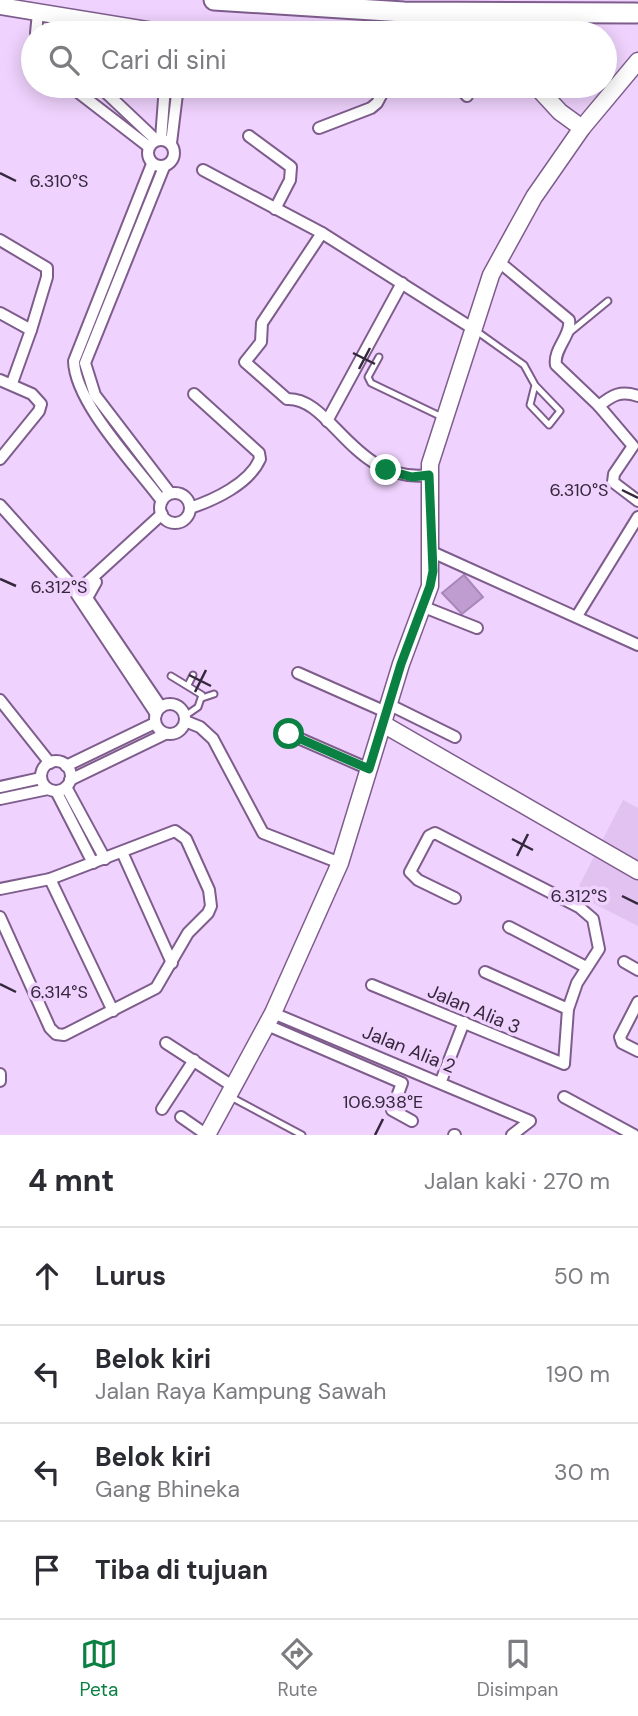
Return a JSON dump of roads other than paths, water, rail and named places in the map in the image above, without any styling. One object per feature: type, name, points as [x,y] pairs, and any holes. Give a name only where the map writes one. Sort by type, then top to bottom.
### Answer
[{"type":"highway","points":[[214,0],[404,12],[636,13]]},
{"type":"street","points":[[0,6],[67,21]]},
{"type":"street","points":[[37,21],[38,13]]},
{"type":"street","points":[[617,86],[638,61]]},
{"type":"street","points":[[86,98],[159,142]]},
{"type":"street","points":[[112,98],[175,157],[158,166],[85,363],[86,372],[95,395],[166,497],[164,517],[97,581],[87,597],[158,715],[165,733]]},
{"type":"street","points":[[159,142],[164,98]]},
{"type":"street","points":[[158,166],[148,156],[159,142],[174,98]]},
{"type":"street","points":[[320,128],[371,108],[380,98]]},
{"type":"street","points":[[547,98],[560,112],[582,128]]},
{"type":"street","points":[[181,1117],[207,1135],[270,1019],[340,863],[386,713],[432,578],[429,475],[494,268],[534,197],[582,128],[607,98]]},
{"type":"street","points":[[249,136],[291,167],[290,180],[275,209]]},
{"type":"street","points":[[203,170],[322,233],[476,331]]},
{"type":"street","points":[[322,233],[262,323],[261,342],[245,362],[287,399],[295,398],[327,421],[359,454],[386,470],[412,477],[429,475]]},
{"type":"street","points":[[0,240],[47,268],[47,277],[31,330],[12,383]]},
{"type":"street","points":[[494,268],[569,320],[566,334],[555,357],[556,365],[599,406],[633,447],[614,474],[613,482],[638,501]]},
{"type":"street","points":[[327,421],[402,284]]},
{"type":"street","points":[[0,313],[31,330]]},
{"type":"street","points":[[0,380],[32,394],[41,404],[39,411],[0,459]]},
{"type":"street","points":[[599,406],[613,395],[627,392],[638,396]]},
{"type":"street","points":[[190,508],[213,501],[249,474],[260,459],[259,453],[194,394]]},
{"type":"street","points":[[164,517],[177,523],[187,518],[190,508],[188,499],[180,493],[166,497]]},
{"type":"street","points":[[0,505],[78,592],[80,603],[158,715]]},
{"type":"street","points":[[78,592],[164,517]]},
{"type":"street","points":[[577,616],[638,517]]},
{"type":"street","points":[[432,552],[638,645]]},
{"type":"street","points":[[424,607],[477,628]]},
{"type":"street","points":[[298,673],[386,713],[455,737]]},
{"type":"street","points":[[0,700],[50,762],[66,766],[175,705],[185,719],[200,726],[213,739],[263,834],[340,863]]},
{"type":"street","points":[[386,713],[638,871]]},
{"type":"street","points":[[0,799],[60,787],[165,733],[178,732],[185,719]]},
{"type":"street","points":[[289,734],[369,769]]},
{"type":"street","points":[[41,778],[42,771],[50,762]]},
{"type":"street","points":[[60,787],[66,766]]},
{"type":"street","points":[[0,787],[41,778],[60,787],[99,861]]},
{"type":"street","points":[[0,889],[50,879],[122,852],[166,831],[181,833],[209,890],[211,906],[203,919],[188,933],[161,983],[151,993],[64,1035],[56,1034],[50,1028],[0,917]]},
{"type":"street","points":[[455,898],[418,880],[410,872],[429,836],[435,833],[589,913],[600,942],[596,956],[586,967],[568,1009],[485,972]]},
{"type":"street","points":[[122,852],[173,962]]},
{"type":"street","points":[[50,879],[113,1011]]},
{"type":"street","points":[[509,927],[586,967]]},
{"type":"street","points":[[624,962],[638,970]]},
{"type":"street","name":"Jalan Alia 3","points":[[372,985],[564,1064],[568,1009]]},
{"type":"street","points":[[638,1002],[620,1037],[622,1043],[638,1051]]},
{"type":"street","points":[[270,1019],[402,1083],[392,1110],[412,1121]]},
{"type":"street","name":"Jalan Alia 2","points":[[270,1019],[441,1081],[530,1121],[512,1135]]},
{"type":"street","points":[[441,1081],[464,1022]]},
{"type":"street","points":[[166,1043],[194,1060],[231,1092]]},
{"type":"street","points":[[162,1109],[194,1060]]},
{"type":"street","points":[[0,1074],[0,1081]]},
{"type":"street","points":[[564,1097],[634,1135]]},
{"type":"lane","points":[[566,334],[577,329],[608,301]]},
{"type":"lane","points":[[476,331],[524,365],[535,385],[560,411],[549,425],[529,402],[535,385]]},
{"type":"lane","points":[[379,357],[368,377],[371,383],[445,418]]},
{"type":"lane","points":[[188,685],[193,675]]},
{"type":"lane","points":[[171,676],[200,693],[202,698]]},
{"type":"lane","points":[[185,719],[198,707],[202,698],[214,694]]},
{"type":"lane","points":[[231,1092],[302,1135]]}]
